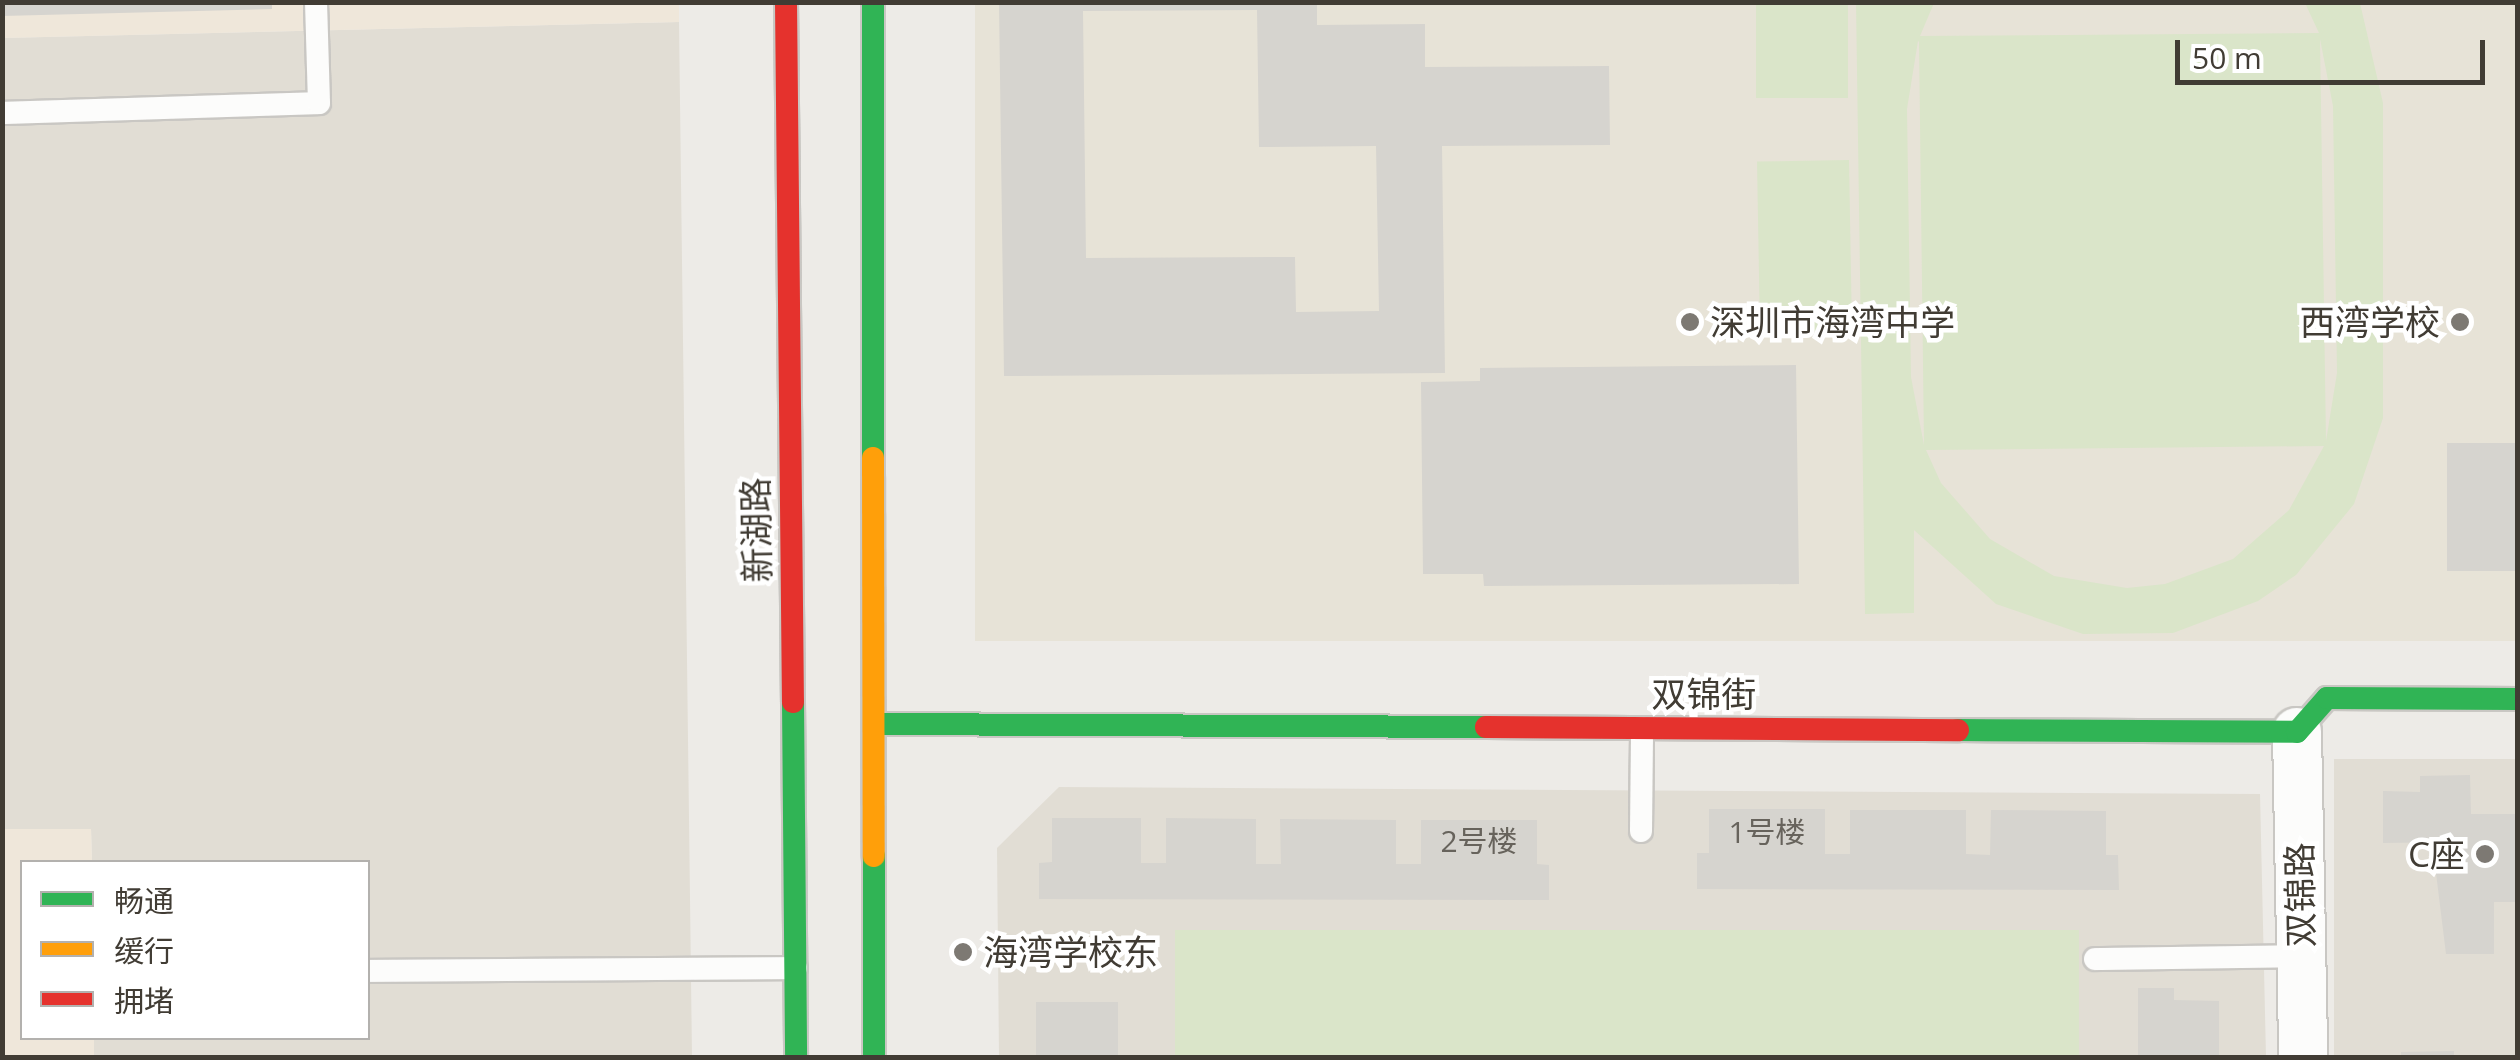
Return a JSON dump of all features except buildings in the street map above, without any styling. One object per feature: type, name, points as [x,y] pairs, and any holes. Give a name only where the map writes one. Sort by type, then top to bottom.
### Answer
[{"type":"main road","name":"新湖路","points":[[786,2],[796,1058]]},
{"type":"main road","points":[[873,2],[874,1058]]},
{"type":"main road","points":[[2296,732],[2327,698],[2518,698]]},
{"type":"main road","name":"双锦街","points":[[875,724],[2296,732]]},
{"type":"street","name":"双锦路","points":[[2296,732],[2304,1058]]},
{"type":"lane","points":[[2,113],[319,103],[316,2]]},
{"type":"lane","points":[[1641,831],[1642,728]]},
{"type":"lane","points":[[2095,959],[2301,956]]},
{"type":"lane","points":[[370,971],[796,968]]},
{"type":"shaded area","points":[[679,2],[679,22],[3,38],[2,3]]},
{"type":"shaded area","name":"深圳市海湾中学","points":[[975,3],[2517,3],[2517,641],[975,641]]},
{"type":"shaded area","points":[[679,22],[692,1057],[94,1057],[94,1040],[370,1040],[370,860],[92,860],[91,829],[3,829],[2,38]]},
{"type":"shaded area","points":[[2334,759],[2517,759],[2517,1057],[2334,1057]]},
{"type":"shaded area","points":[[1059,787],[2260,794],[2266,1057],[999,1057],[997,848]]},
{"type":"shaded area","points":[[3,829],[91,829],[92,860],[20,860],[20,1040],[94,1040],[94,1057],[3,1057]]},
{"type":"green space","points":[[1756,3],[1848,3],[1848,98],[1756,98]]},
{"type":"green space","points":[[1856,3],[1934,3],[1920,36],[2319,33],[2305,3],[2360,3],[2383,103],[2383,418],[2354,504],[2296,575],[2258,601],[2173,633],[2083,634],[1996,604],[1914,530],[1914,613],[1865,614]],"holes":[[[2320,39],[2333,106],[2337,373],[2326,441]],[[1918,41],[1924,445],[1911,377],[1907,109]],[[2324,446],[2289,510],[2233,559],[2165,584],[2127,588],[2054,576],[1990,539],[1941,483],[1926,450]]]},
{"type":"green space","points":[[1849,160],[1852,330],[1760,332],[1757,162]]},
{"type":"green space","points":[[1175,930],[2079,930],[2079,1057],[1175,1057]]},
{"type":"traffic: fast","points":[[873,2],[873,458]]},
{"type":"traffic: fast","points":[[1958,730],[2297,732],[2327,698],[2518,699]]},
{"type":"traffic: fast","points":[[793,702],[796,1058]]},
{"type":"traffic: fast","points":[[875,724],[1486,727]]},
{"type":"traffic: fast","points":[[874,856],[874,1058]]},
{"type":"traffic: slow","points":[[873,458],[874,856]]},
{"type":"traffic: jam","points":[[786,2],[793,702]]},
{"type":"traffic: jam","points":[[1486,727],[1958,730]]},
{"type":"place","name":"深圳市海湾中学","points":[[1690,322]]},
{"type":"place","name":"西湾学校","points":[[2460,322]]},
{"type":"place","name":"C座","points":[[2485,854]]},
{"type":"place","name":"海湾学校东","points":[[963,952]]}]
